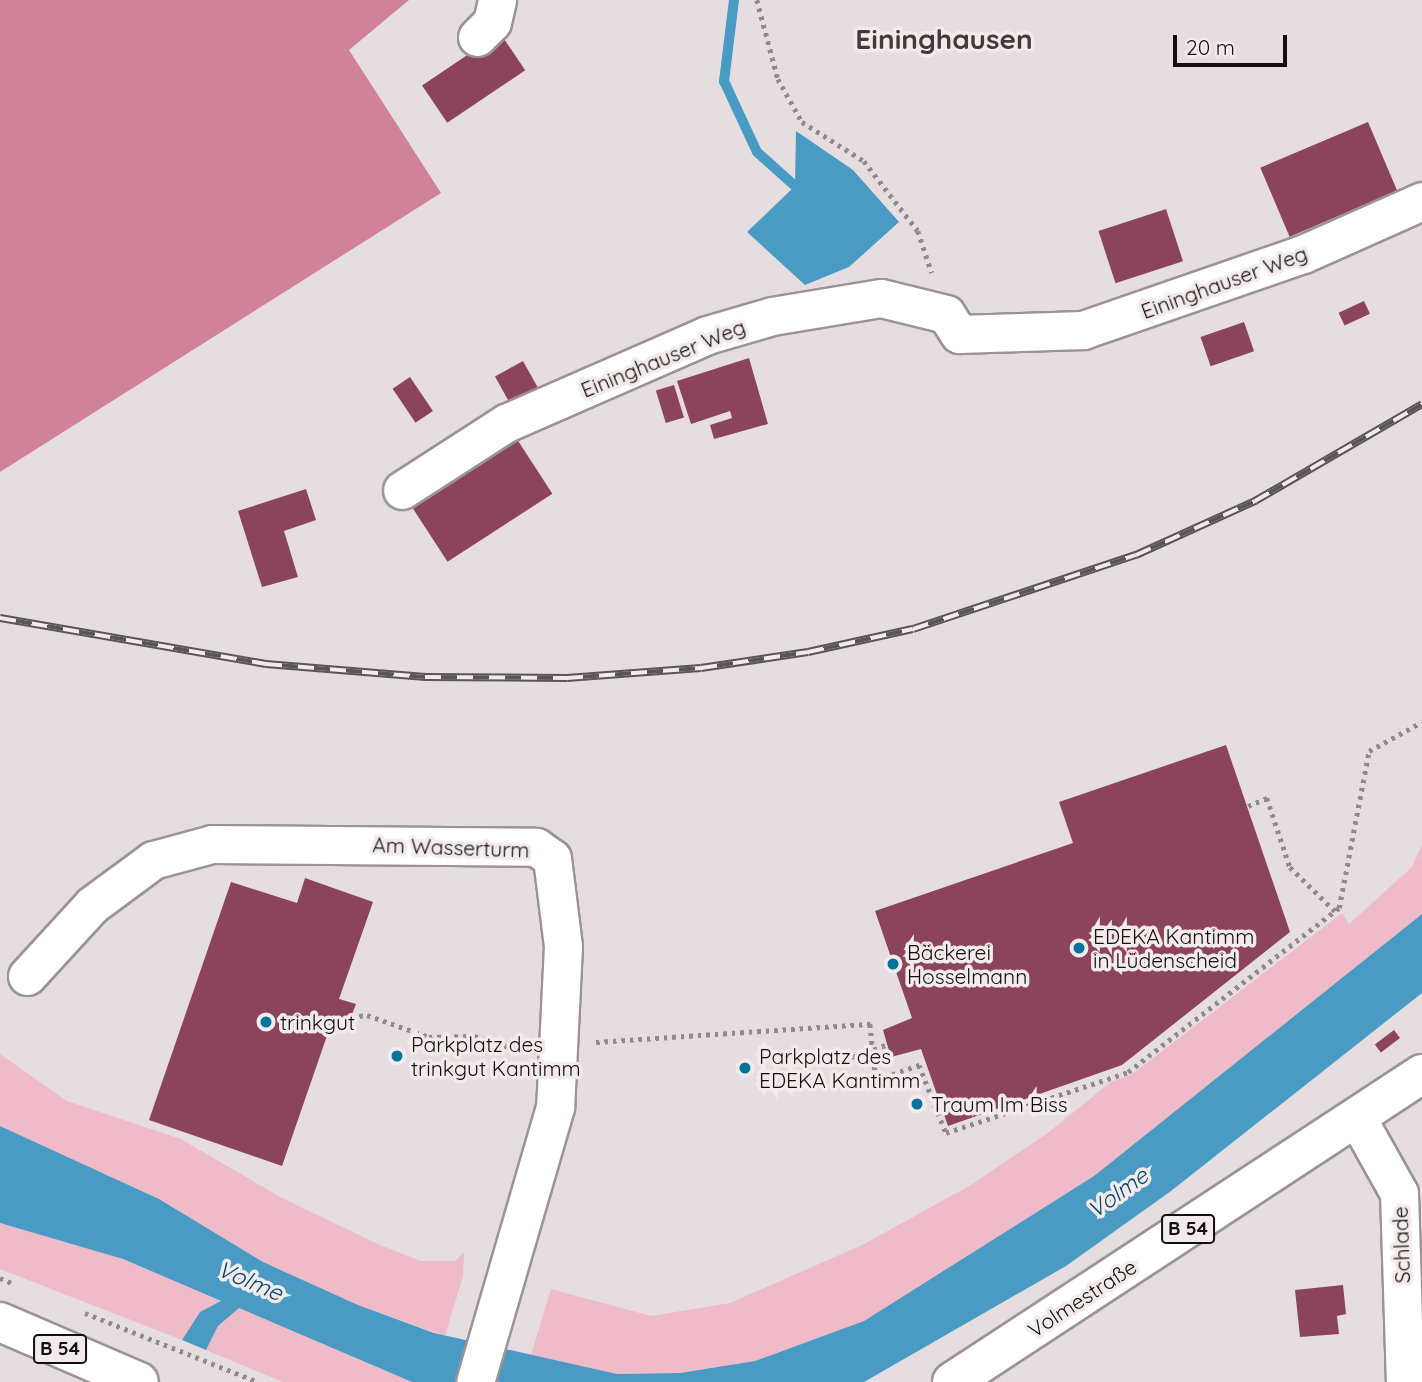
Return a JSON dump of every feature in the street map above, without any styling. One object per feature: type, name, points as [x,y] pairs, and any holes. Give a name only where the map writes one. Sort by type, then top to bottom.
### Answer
[{"type":"main road","name":"Volmestraße","points":[[952,1382],[1422,1073]]},
{"type":"main road","name":"B 54","points":[[0,1322],[139,1382]]},
{"type":"street","points":[[477,37],[492,22],[497,0]]},
{"type":"street","name":"Eininghauser Weg","points":[[402,490],[506,423],[707,335],[772,316],[881,298],[946,314],[959,334],[1083,330],[1303,254],[1422,201]]},
{"type":"street","name":"Am Wasserturm","points":[[27,976],[92,905],[153,860],[212,844],[536,848],[552,858],[563,946],[561,1041],[555,1107],[475,1382]]},
{"type":"street","name":"Schlade","points":[[1357,1118],[1399,1193],[1405,1382]]},
{"type":"path","points":[[757,0],[778,79],[802,122],[864,161],[918,231],[946,314]]},
{"type":"path","points":[[837,1083],[876,1080],[919,1065],[946,1133],[1120,1075],[1337,909],[1369,751],[1422,722]]},
{"type":"path","points":[[1248,806],[1267,798],[1290,867],[1337,909]]},
{"type":"path","points":[[351,1017],[367,1015],[429,1037],[474,1036],[504,1046],[561,1041],[650,1042],[870,1024],[876,1080]]},
{"type":"path","points":[[835,1057],[887,1044]]},
{"type":"path","points":[[0,1278],[26,1288]]},
{"type":"path","points":[[81,1311],[258,1382]]},
{"type":"shaded area","points":[[0,0],[409,0],[349,50],[441,193],[0,472]]},
{"type":"shaded area","points":[[1422,844],[1422,914],[1094,1176],[864,1321],[755,1361],[680,1373],[617,1374],[531,1355],[551,1289],[651,1316],[730,1303],[862,1245],[971,1185],[1049,1132],[1111,1082],[1131,1075],[1342,913],[1349,924],[1412,867]]},
{"type":"shaded area","points":[[0,1054],[67,1101],[181,1139],[282,1198],[380,1245],[421,1261],[455,1261],[464,1252],[463,1276],[445,1336],[358,1305],[263,1262],[159,1199],[0,1126]]},
{"type":"shaded area","points":[[0,1223],[123,1259],[222,1302],[200,1312],[182,1340],[0,1269]]},
{"type":"shaded area","points":[[239,1308],[412,1382],[283,1382],[206,1350],[218,1326]]},
{"type":"water","points":[[796,131],[853,170],[899,222],[849,267],[805,285],[747,232],[795,186]]},
{"type":"water","name":"Volme","points":[[1422,914],[1422,993],[1171,1191],[1066,1266],[864,1382],[412,1382],[239,1308],[218,1326],[206,1350],[182,1340],[200,1312],[221,1301],[123,1259],[0,1223],[0,1126],[159,1199],[263,1262],[358,1305],[434,1333],[617,1374],[680,1373],[755,1361],[864,1321],[1094,1176]]},
{"type":"building","points":[[500,33],[525,70],[447,123],[422,86]]},
{"type":"building","points":[[1368,122],[1397,191],[1290,237],[1260,168]]},
{"type":"building","points":[[1166,209],[1183,261],[1115,283],[1098,231]]},
{"type":"building","points":[[1364,301],[1370,314],[1345,326],[1339,313]]},
{"type":"building","points":[[1244,322],[1254,351],[1211,366],[1201,337]]},
{"type":"building","points":[[749,358],[768,424],[714,439],[710,425],[732,418],[730,411],[691,424],[677,381]]},
{"type":"building","points":[[523,361],[541,393],[513,409],[495,377]]},
{"type":"building","points":[[410,377],[433,411],[416,423],[393,389]]},
{"type":"building","points":[[674,385],[684,418],[666,423],[656,391]]},
{"type":"building","points":[[511,430],[552,494],[448,562],[406,498]]},
{"type":"building","points":[[306,489],[316,520],[284,531],[298,577],[262,587],[238,511]]},
{"type":"building","name":"EDEKA Kantimm in Lüdenscheid","points":[[1226,745],[1290,932],[1122,1065],[948,1126],[921,1049],[891,1057],[883,1030],[912,1018],[875,911],[1073,843],[1059,802]]},
{"type":"building","name":"trinkgut","points":[[305,878],[373,902],[339,999],[356,1004],[346,1032],[330,1027],[282,1166],[149,1120],[231,882],[297,903]]},
{"type":"building","points":[[1394,1030],[1400,1038],[1381,1052],[1375,1044]]},
{"type":"building","points":[[1343,1285],[1346,1314],[1337,1316],[1339,1334],[1300,1337],[1295,1290]]},
{"type":"waterway","points":[[734,0],[724,81],[757,152],[795,186]]},
{"type":"railway","points":[[0,618],[266,664],[425,677],[567,678],[701,668],[808,652],[913,629],[1136,555],[1255,501],[1422,404]]},
{"type":"place","name":"EDEKA Kantimm in Lüdenscheid","points":[[1079,948]]},
{"type":"place","name":"Bäckerei Hosselmann","points":[[893,964]]},
{"type":"place","name":"trinkgut","points":[[266,1022]]},
{"type":"place","name":"Parkplatz des trinkgut Kantimm","points":[[397,1056]]},
{"type":"place","name":"Parkplatz des EDEKA Kantimm","points":[[745,1068]]},
{"type":"place","name":"Traum Im Biss","points":[[917,1104]]},
{"type":"district","name":"Eininghausen","points":[[944,39]]}]
